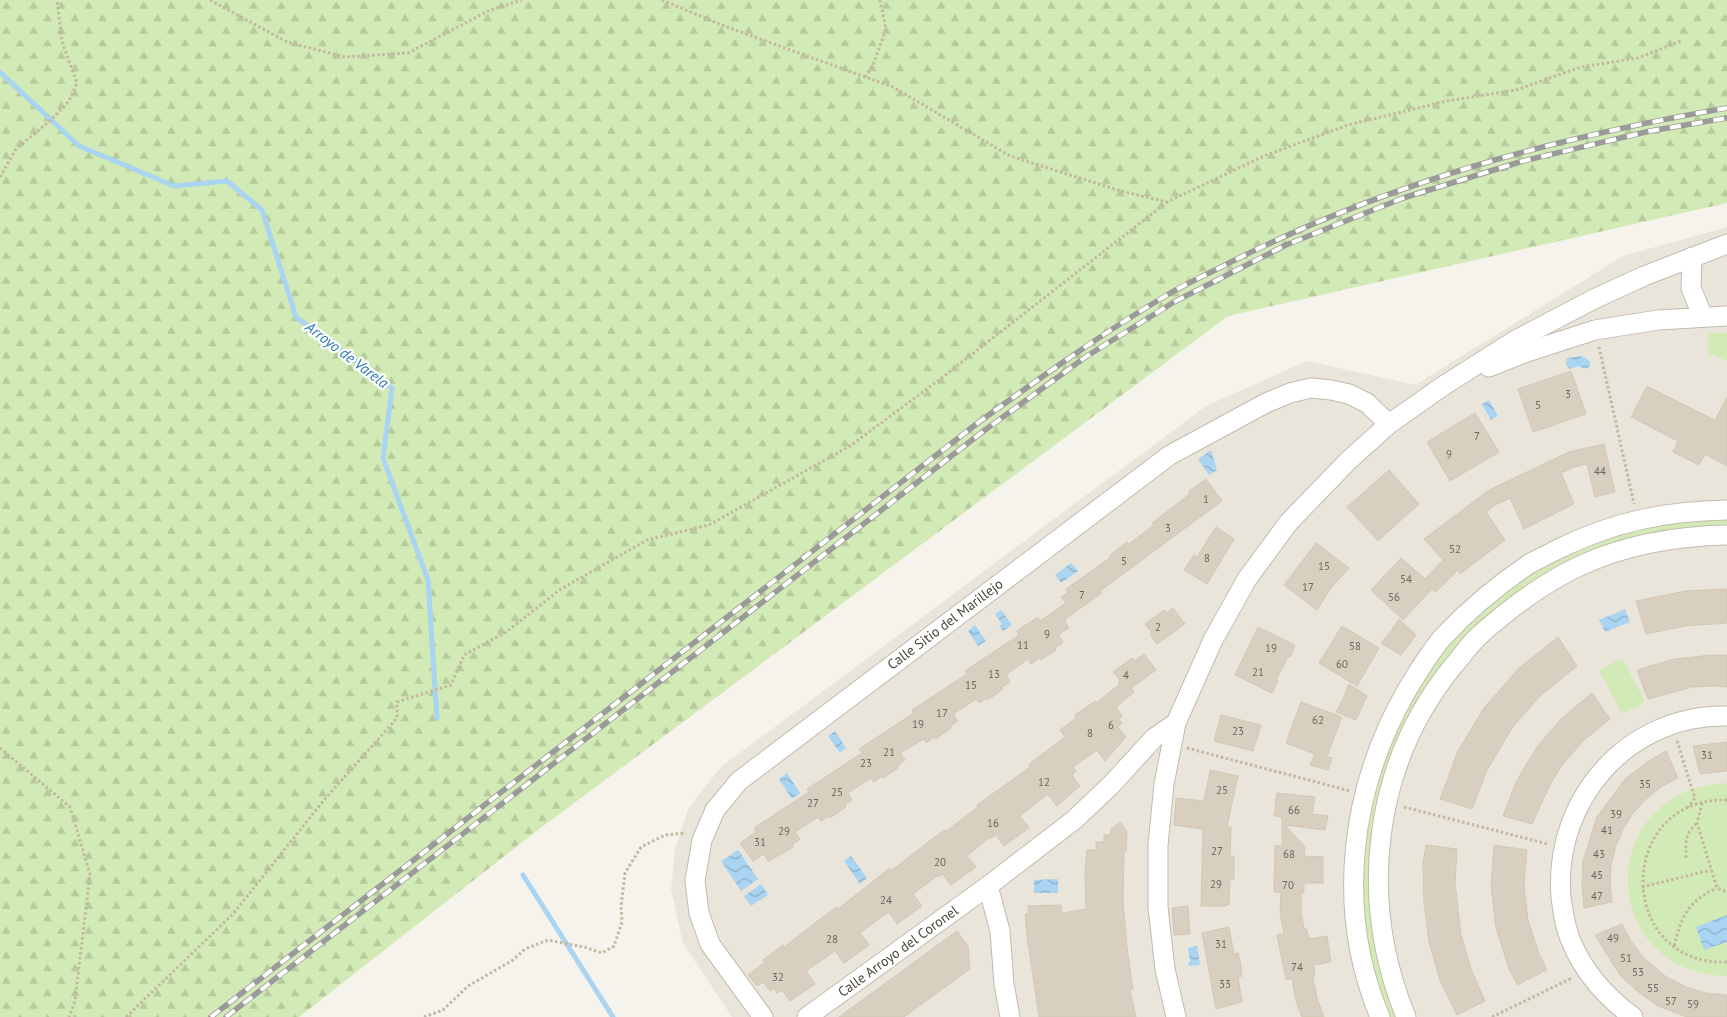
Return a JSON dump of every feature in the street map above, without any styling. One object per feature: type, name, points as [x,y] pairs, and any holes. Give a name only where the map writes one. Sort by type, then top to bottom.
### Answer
[{"type":"street","points":[[1176,1017],[1165,968],[1158,907],[1158,845],[1164,784],[1176,724],[1213,640],[1247,579],[1289,522],[1348,461],[1389,424],[1443,386],[1514,341],[1592,300],[1727,244]]},
{"type":"street","points":[[1692,257],[1691,288],[1703,318]]},
{"type":"street","points":[[1443,386],[1524,353],[1596,330],[1658,320],[1727,316]]},
{"type":"street","name":"Calle Sitio del Marillejo","points":[[763,1017],[710,944],[698,913],[695,880],[702,840],[715,810],[739,781],[1170,455],[1266,403],[1290,393],[1311,388],[1349,394],[1367,403],[1389,424]]},
{"type":"street","points":[[1380,1017],[1361,958],[1354,903],[1354,847],[1363,795],[1374,760],[1394,713],[1420,668],[1442,638],[1484,597],[1531,563],[1548,554],[1582,537],[1638,519],[1690,510],[1727,510]]},
{"type":"street","points":[[1406,1017],[1386,953],[1378,902],[1379,849],[1386,801],[1397,767],[1416,722],[1440,684],[1480,635],[1529,595],[1584,564],[1643,544],[1692,536],[1727,535]]},
{"type":"street","points":[[1633,1017],[1600,988],[1586,970],[1572,942],[1563,911],[1560,880],[1563,848],[1572,819],[1583,798],[1605,767],[1628,747],[1654,731],[1683,721],[1713,716],[1727,716]]},
{"type":"street","name":"Calle Arroyo del Coronel","points":[[807,1017],[988,886],[1074,820],[1154,738],[1176,724]]},
{"type":"street","points":[[988,886],[1000,931],[1004,984],[1010,1017]]},
{"type":"path","points":[[0,178],[16,149],[51,120],[69,102],[76,83],[62,42],[56,0]]},
{"type":"path","points":[[210,0],[287,42],[344,57],[408,53],[488,11],[522,0]]},
{"type":"path","points":[[662,0],[724,26],[893,87],[1010,156],[1121,191],[1167,202]]},
{"type":"path","points":[[865,77],[873,65],[886,30],[880,0]]},
{"type":"path","points":[[126,1017],[233,914],[324,800],[397,718],[397,702],[451,685],[464,656],[506,632],[561,589],[647,540],[709,525],[850,446],[939,380],[1167,202],[1264,156],[1348,125],[1447,101],[1516,90],[1581,67],[1638,58],[1681,41]]},
{"type":"path","points":[[1596,330],[1638,519]]},
{"type":"path","points":[[1672,725],[1695,798],[1688,808]]},
{"type":"path","points":[[0,748],[70,807],[90,874],[75,1001],[69,1017]]},
{"type":"path","points":[[1187,748],[1340,788]]},
{"type":"path","points":[[1727,800],[1702,802],[1688,808],[1665,824],[1650,847],[1645,860],[1642,888],[1649,914],[1656,927],[1674,946],[1690,956],[1705,960],[1727,962]]},
{"type":"path","points":[[1702,802],[1697,823],[1717,888]]},
{"type":"path","points":[[1412,809],[1541,842]]},
{"type":"path","points":[[1686,858],[1688,831],[1697,823]]},
{"type":"path","points":[[424,1017],[443,1010],[468,986],[513,960],[526,949],[548,940],[584,947],[602,953],[614,946],[622,922],[621,906],[625,873],[641,847],[665,835],[706,831]]},
{"type":"path","points":[[1642,888],[1711,870]]},
{"type":"path","points":[[1674,946],[1680,922],[1700,896],[1717,888],[1727,892]]},
{"type":"path","points":[[1492,1017],[1570,980]]},
{"type":"shaded area","points":[[1727,227],[1727,1017],[732,1017],[683,943],[671,890],[675,849],[688,809],[721,767],[1206,406],[1307,361],[1415,385],[1623,256]]},
{"type":"green space","points":[[0,0],[1727,0],[1727,203],[1228,316],[534,833],[299,1017],[0,1017]]},
{"type":"green space","points":[[1708,333],[1727,333],[1727,361],[1713,354],[1709,360]]},
{"type":"green space","points":[[1727,519],[1727,527],[1545,575],[1417,704],[1369,879],[1374,939],[1389,998],[1397,1017],[1389,1017],[1381,1000],[1366,940],[1362,878],[1368,816],[1384,756],[1411,699],[1446,648],[1491,604],[1541,568],[1598,542],[1658,525]]},
{"type":"green space","points":[[1622,658],[1645,702],[1622,714],[1599,670]]},
{"type":"green space","points":[[1727,783],[1727,976],[1684,967],[1653,945],[1634,915],[1628,881],[1634,846],[1652,815],[1683,793]]},
{"type":"water","points":[[1582,356],[1590,361],[1589,367],[1578,366],[1570,369],[1566,365],[1567,358]]},
{"type":"water","points":[[1489,400],[1498,416],[1491,420],[1482,404]]},
{"type":"water","points":[[1211,450],[1217,470],[1209,475],[1198,459]]},
{"type":"water","points":[[1071,563],[1078,571],[1061,583],[1055,575]]},
{"type":"water","points":[[1625,609],[1630,622],[1605,632],[1599,620]]},
{"type":"water","points":[[1001,610],[1012,625],[1003,631],[999,626],[1002,624],[995,614]]},
{"type":"water","points":[[975,625],[986,641],[978,646],[968,631]]},
{"type":"water","points":[[835,731],[846,748],[840,753],[828,736]]},
{"type":"water","points":[[787,773],[800,793],[792,799],[779,779]]},
{"type":"water","points":[[738,850],[758,879],[741,891],[721,861]]},
{"type":"water","points":[[851,856],[867,878],[860,884],[844,861]]},
{"type":"water","points":[[1058,879],[1058,893],[1034,893],[1034,880]]},
{"type":"water","points":[[761,884],[768,895],[751,906],[744,896]]},
{"type":"water","points":[[1727,915],[1727,942],[1704,950],[1696,927]]},
{"type":"water","points":[[1197,946],[1200,965],[1189,966],[1188,948]]},
{"type":"building","points":[[1571,371],[1586,414],[1533,432],[1518,389]]},
{"type":"building","points":[[1647,386],[1715,420],[1727,397],[1727,466],[1705,454],[1699,465],[1673,452],[1678,441],[1631,417]]},
{"type":"building","points":[[1475,413],[1499,452],[1450,481],[1427,442]]},
{"type":"building","points":[[1604,444],[1615,492],[1595,497],[1587,464],[1561,473],[1574,504],[1524,529],[1510,498],[1497,504],[1486,512],[1505,540],[1460,574],[1458,570],[1436,592],[1432,589],[1403,620],[1371,590],[1401,558],[1425,579],[1443,560],[1424,539],[1489,490],[1569,452]]},
{"type":"building","points":[[1389,470],[1419,504],[1378,541],[1347,507]]},
{"type":"building","points":[[1206,479],[1222,501],[1100,591],[1102,593],[1064,620],[1069,628],[1058,635],[1063,642],[1055,648],[1056,650],[1031,664],[1028,659],[1006,675],[1010,682],[988,700],[987,698],[979,703],[976,699],[953,714],[958,721],[936,739],[934,737],[926,743],[924,739],[900,753],[905,760],[897,766],[898,768],[874,782],[871,778],[848,793],[852,800],[845,805],[846,807],[830,818],[829,816],[821,821],[818,817],[795,832],[800,839],[792,845],[793,847],[768,861],[764,854],[753,861],[740,843],[756,832],[754,828],[809,792],[807,789],[862,753],[859,749],[914,713],[912,710],[967,674],[965,671],[1019,635],[1017,631],[1038,617],[1040,621],[1066,603],[1061,597],[1068,592],[1066,589],[1110,558],[1109,556],[1127,542],[1129,544],[1154,525],[1152,523],[1190,494],[1189,491]]},
{"type":"building","points":[[1216,527],[1234,539],[1207,584],[1184,570],[1194,555],[1197,557]]},
{"type":"building","points":[[1316,543],[1349,568],[1331,588],[1317,610],[1284,585]]},
{"type":"building","points":[[1727,589],[1727,623],[1685,626],[1646,634],[1636,601],[1686,591]]},
{"type":"building","points":[[1173,608],[1185,624],[1157,644],[1145,624],[1164,610],[1166,613]]},
{"type":"building","points":[[1399,619],[1416,635],[1401,655],[1381,643]]},
{"type":"building","points":[[1342,626],[1379,648],[1357,686],[1319,663]]},
{"type":"building","points":[[1258,627],[1295,645],[1276,680],[1278,681],[1272,693],[1235,675]]},
{"type":"building","points":[[1558,637],[1577,666],[1539,697],[1512,728],[1486,772],[1472,809],[1440,799],[1458,751],[1484,708],[1518,669]]},
{"type":"building","points":[[1144,654],[1156,670],[1131,688],[1134,692],[1116,707],[1122,716],[1119,719],[1122,723],[1118,727],[1126,737],[1105,761],[1097,750],[1073,767],[1076,771],[1072,775],[1080,786],[1057,806],[1048,794],[1020,816],[1029,828],[1004,846],[996,835],[990,837],[967,856],[976,867],[951,885],[942,874],[937,876],[913,894],[922,906],[897,924],[889,912],[884,915],[860,933],[869,945],[844,963],[835,951],[806,971],[815,984],[790,1001],[782,990],[777,993],[774,988],[770,991],[763,982],[757,986],[748,975],[765,962],[763,960],[783,945],[784,947],[836,907],[838,909],[890,868],[892,870],[944,830],[945,832],[978,807],[977,805],[1030,767],[1029,764],[1065,737],[1060,730],[1076,718],[1075,715],[1095,701],[1096,703],[1120,684],[1118,682],[1120,680],[1113,672],[1132,658],[1134,661]]},
{"type":"building","points":[[1727,655],[1727,687],[1689,687],[1648,699],[1637,670],[1674,659]]},
{"type":"building","points":[[1349,684],[1367,696],[1356,720],[1336,712]]},
{"type":"building","points":[[1592,693],[1610,719],[1584,740],[1562,765],[1550,785],[1532,824],[1503,816],[1517,780],[1537,747],[1562,718]]},
{"type":"building","points":[[1301,702],[1342,717],[1327,757],[1332,758],[1328,770],[1310,765],[1315,754],[1286,743]]},
{"type":"building","points":[[1221,715],[1261,725],[1253,751],[1214,741]]},
{"type":"building","points":[[1727,742],[1727,771],[1700,774],[1693,746]]},
{"type":"building","points":[[1666,751],[1678,778],[1661,787],[1646,799],[1633,813],[1623,829],[1611,865],[1610,884],[1612,902],[1584,908],[1583,861],[1597,817],[1625,779],[1647,762]]},
{"type":"building","points":[[1210,770],[1238,776],[1227,826],[1231,827],[1230,856],[1234,856],[1234,879],[1230,879],[1229,905],[1226,904],[1226,906],[1201,906],[1203,829],[1174,825],[1176,798],[1204,801]]},
{"type":"building","points":[[1277,793],[1315,797],[1312,814],[1328,816],[1325,830],[1285,825],[1305,847],[1304,856],[1323,857],[1323,883],[1304,883],[1304,892],[1301,894],[1301,912],[1304,928],[1307,930],[1309,939],[1327,936],[1331,962],[1314,965],[1315,974],[1313,978],[1317,998],[1324,1017],[1302,1017],[1296,1001],[1292,979],[1286,980],[1277,935],[1284,934],[1280,913],[1281,892],[1274,892],[1275,846],[1282,846],[1282,817],[1274,816]]},
{"type":"building","points":[[1120,822],[1127,832],[1126,851],[1124,851],[1123,902],[1133,989],[1130,990],[1136,1017],[1039,1017],[1027,936],[1025,914],[1029,913],[1028,906],[1061,905],[1062,913],[1086,909],[1085,872],[1087,850],[1096,850],[1096,842],[1104,842],[1104,835],[1110,835],[1111,829]]},
{"type":"building","points":[[1426,845],[1457,849],[1455,883],[1461,935],[1471,969],[1485,1001],[1457,1015],[1440,980],[1429,942],[1424,903],[1423,864]]},
{"type":"building","points":[[1494,845],[1527,850],[1524,885],[1528,920],[1539,954],[1547,970],[1517,985],[1508,966],[1496,927],[1491,886]]},
{"type":"building","points":[[1188,906],[1190,934],[1174,935],[1172,908]]},
{"type":"building","points":[[1622,924],[1642,956],[1665,976],[1688,988],[1706,993],[1727,995],[1727,1017],[1687,1017],[1658,1006],[1637,991],[1620,975],[1595,935]]},
{"type":"building","points":[[1229,927],[1234,954],[1238,953],[1240,961],[1242,976],[1238,977],[1242,1002],[1216,1009],[1202,933]]},
{"type":"building","points":[[957,931],[968,946],[970,969],[904,1017],[839,1017]]},
{"type":"waterway","name":"Arroyo de Varela","points":[[0,72],[79,146],[174,186],[227,181],[262,210],[296,317],[392,388],[383,458],[428,580],[437,718]]},
{"type":"waterway","points":[[523,875],[613,1017]]},
{"type":"railway","points":[[211,1017],[979,422],[1095,341],[1167,295],[1289,235],[1349,209],[1410,187],[1535,149],[1662,120],[1727,108]]},
{"type":"railway","points":[[226,1017],[985,430],[1087,356],[1174,302],[1286,245],[1403,198],[1523,161],[1650,131],[1727,118]]}]
